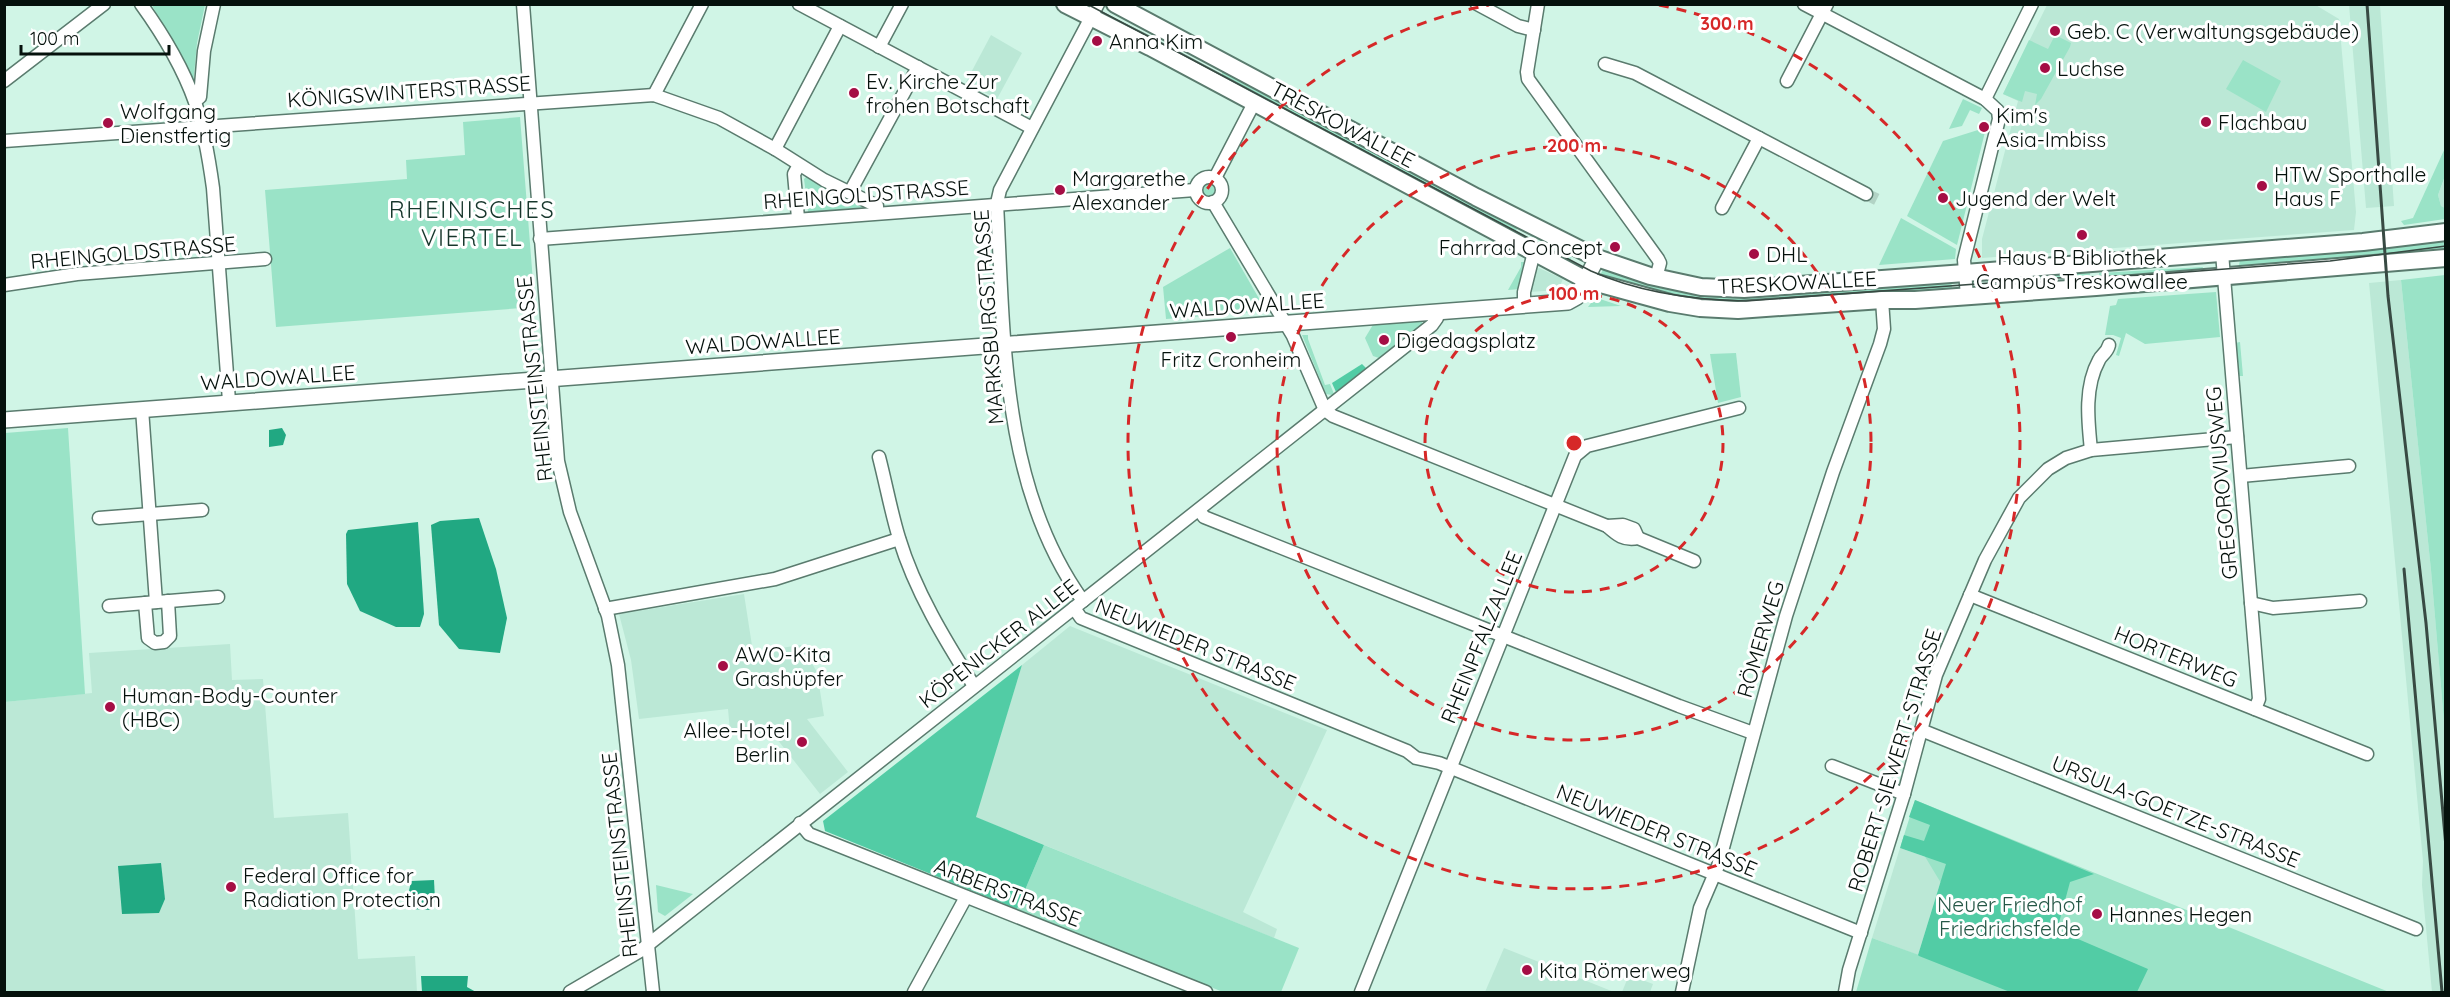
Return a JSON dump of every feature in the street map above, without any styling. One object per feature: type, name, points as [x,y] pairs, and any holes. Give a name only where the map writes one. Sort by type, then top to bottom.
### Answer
[{"type":"main road","name":"TRESKOWALLEE","points":[[1065,4],[1094,11],[1254,103],[1586,280],[1659,301],[1710,309],[1767,308],[1967,296],[2445,258]]},
{"type":"main road","name":"TRESKOWALLEE","points":[[1115,4],[1476,197],[1597,258],[1656,278],[1701,287],[1727,289],[1965,273],[2222,254],[2445,232]]},
{"type":"street","points":[[4,81],[104,4]]},
{"type":"street","points":[[141,4],[156,26],[195,101],[201,125],[213,188],[229,401]]},
{"type":"street","points":[[195,101],[200,97],[204,51],[214,4]]},
{"type":"street","name":"RHEINSTEINSTRASSE","points":[[523,4],[558,461],[570,512],[605,609],[623,692],[653,993]]},
{"type":"street","points":[[654,95],[702,4]]},
{"type":"street","points":[[799,4],[1032,128]]},
{"type":"street","points":[[879,47],[902,4]]},
{"type":"street","points":[[1477,4],[1518,26],[1534,30]]},
{"type":"street","points":[[1538,4],[1528,79],[1658,259],[1660,263],[1656,278]]},
{"type":"street","points":[[1804,4],[1825,9],[1985,99],[1998,111],[1999,119],[1966,251],[1967,296]]},
{"type":"street","points":[[1985,99],[2032,4]]},
{"type":"street","points":[[1787,81],[1825,9]]},
{"type":"street","name":"MARKSBURGSTRASSE","points":[[1078,605],[1047,537],[1026,478],[1012,417],[1005,344],[997,203],[1000,190],[1094,11]]},
{"type":"street","points":[[775,149],[840,26]]},
{"type":"street","points":[[1605,64],[1635,73],[1866,194]]},
{"type":"street","points":[[850,192],[918,67]]},
{"type":"street","name":"KÖNIGSWINTERSTRASSE","points":[[4,141],[201,125],[654,95],[718,118],[799,165],[877,206],[877,213]]},
{"type":"street","points":[[1215,178],[1254,103]]},
{"type":"street","points":[[1722,208],[1759,138]]},
{"type":"street","points":[[798,218],[794,174],[799,165]]},
{"type":"street","points":[[1208,176],[1215,178],[1222,189],[1220,197],[1213,202],[1201,201],[1195,190],[1201,179],[1208,176]]},
{"type":"street","name":"RHEINGOLDSTRASSE","points":[[540,239],[997,203],[1195,190]]},
{"type":"street","points":[[1213,202],[1293,336],[1324,410],[1333,416],[1607,525],[1623,525],[1634,529],[1638,538],[1694,561]]},
{"type":"street","points":[[1524,306],[1524,292],[1534,252]]},
{"type":"street","name":"GREGOROVIUSWEG","points":[[2222,254],[2259,699],[2255,709]]},
{"type":"street","name":"WALDOWALLEE","points":[[4,420],[229,401],[1568,302],[1578,297],[1597,258]]},
{"type":"street","name":"RHEINGOLDSTRASSE","points":[[4,285],[76,274],[265,259]]},
{"type":"street","name":"RÖMERWEG","points":[[1682,993],[1700,908],[1715,875],[1798,578],[1833,472],[1880,344],[1884,329],[1882,300]]},
{"type":"street","name":"KÖPENICKER ALLEE","points":[[570,993],[618,965],[648,944],[1434,323],[1437,312]]},
{"type":"street","points":[[2091,450],[2088,414],[2091,386],[2100,359],[2107,352],[2109,345]]},
{"type":"street","name":"RHEINPFALZALLEE","points":[[1361,993],[1445,765],[1502,636],[1575,456],[1580,450],[1739,408]]},
{"type":"street","points":[[142,409],[156,602]]},
{"type":"street","name":"ROBERT-SIEWERT-STRASSE","points":[[1845,993],[1904,794],[1936,675],[2004,522],[2027,488],[2048,469],[2067,458],[2091,450],[2237,437]]},
{"type":"street","points":[[879,457],[899,538],[933,618],[974,686]]},
{"type":"street","points":[[2241,476],[2349,466]]},
{"type":"street","points":[[99,518],[201,510]]},
{"type":"street","points":[[1199,510],[1204,517],[1679,706],[1753,733]]},
{"type":"street","points":[[605,609],[775,579],[899,538]]},
{"type":"street","name":"HORTERWEG","points":[[1970,595],[2367,754]]},
{"type":"street","points":[[109,606],[218,597]]},
{"type":"street","points":[[2251,603],[2273,608],[2360,601]]},
{"type":"street","name":"NEUWIEDER STRASSE","points":[[1078,605],[1081,618],[1407,751],[1416,758],[1445,765],[1861,933]]},
{"type":"street","name":"URSULA-GOETZE-STRASSE","points":[[1920,730],[2416,929]]},
{"type":"street","points":[[1832,766],[1904,794]]},
{"type":"street","name":"ARBERSTRASSE","points":[[800,823],[809,834],[1206,993]]},
{"type":"street","points":[[914,993],[966,897]]},
{"type":"shaded area","points":[[2314,4],[2339,19],[2356,212],[2354,230],[1982,258],[1982,239],[2018,101],[2003,94],[2047,5]]},
{"type":"shaded area","points":[[2349,5],[2380,5],[2394,206],[2366,208]]},
{"type":"shaded area","points":[[991,35],[1022,53],[997,99],[966,82]]},
{"type":"shaded area","points":[[2445,177],[2445,208],[2441,206],[2438,195]]},
{"type":"shaded area","points":[[1539,268],[1563,279],[1558,290],[1530,292],[1536,270]]},
{"type":"shaded area","points":[[2401,280],[2431,570],[2445,733],[2445,992],[2432,992],[2422,885],[2423,861],[2369,283]]},
{"type":"shaded area","points":[[282,428],[286,435],[283,445],[269,447],[269,430]]},
{"type":"shaded area","points":[[479,518],[496,569],[507,618],[500,653],[459,649],[439,625],[431,525],[440,521]]},
{"type":"shaded area","points":[[418,522],[424,614],[420,627],[396,627],[360,611],[347,584],[346,534],[348,530]]},
{"type":"shaded area","name":"AWO-Kita Grashüpfer","points":[[744,594],[753,652],[801,645],[817,672],[824,716],[807,719],[848,772],[820,794],[766,725],[730,731],[728,709],[639,719],[631,660],[619,614]]},
{"type":"shaded area","points":[[1070,626],[1327,730],[1243,912],[1277,929],[1274,938],[975,817],[1022,665]]},
{"type":"shaded area","name":"Federal Office for Radiation Protection","points":[[230,644],[232,680],[263,679],[274,818],[348,813],[358,959],[415,956],[417,992],[5,992],[5,702],[92,693],[89,653]]},
{"type":"shaded area","points":[[1900,848],[1946,864],[1918,955],[1872,938]]},
{"type":"shaded area","points":[[161,863],[165,899],[159,913],[122,914],[118,866]]},
{"type":"shaded area","points":[[434,880],[435,900],[432,910],[410,909],[408,896],[411,881]]},
{"type":"shaded area","name":"Kita Römerweg","points":[[1504,948],[1614,992],[1485,992]]},
{"type":"shaded area","name":"Kita Römerweg","points":[[1629,975],[1653,984],[1650,992],[1622,992]]},
{"type":"shaded area","points":[[421,976],[468,976],[467,987],[476,992],[422,992]]},
{"type":"green space","points":[[152,5],[205,5],[197,43],[193,86]]},
{"type":"green space","points":[[1119,21],[1221,75],[1224,70],[1518,227],[1514,234],[1117,24]]},
{"type":"green space","points":[[2055,35],[2071,43],[2041,99],[2035,105],[2037,94],[2025,91],[2022,102],[2003,94],[2029,40],[2048,49]]},
{"type":"green space","points":[[2243,60],[2281,81],[2266,112],[2226,89]]},
{"type":"green space","points":[[1963,99],[1982,108],[1979,114],[1970,110],[1962,126],[1949,129]]},
{"type":"green space","points":[[520,117],[535,307],[276,327],[265,190],[407,179],[406,160],[465,155],[463,122]]},
{"type":"green space","points":[[1978,130],[1985,132],[1957,245],[1907,216],[1943,141]]},
{"type":"green space","points":[[2445,148],[2445,176],[2438,195],[2441,206],[2445,208],[2445,219],[2404,225],[2401,221],[2413,218]]},
{"type":"green space","points":[[807,176],[866,207],[808,212],[804,179]]},
{"type":"green space","points":[[1208,182],[1213,184],[1215,189],[1213,194],[1208,196],[1203,194],[1201,189],[1203,184]]},
{"type":"green space","points":[[1901,218],[1956,249],[1955,259],[1879,265]]},
{"type":"green space","points":[[2445,236],[2445,250],[2238,270],[2240,260],[2333,253]]},
{"type":"green space","points":[[1554,244],[1573,254],[1568,264],[1543,251]]},
{"type":"green space","points":[[1230,248],[1261,302],[1255,312],[1166,319],[1163,287]]},
{"type":"green space","points":[[1521,262],[1524,262],[1520,289],[1508,290],[1521,267]]},
{"type":"green space","points":[[2203,267],[2201,273],[2100,282],[2099,273]]},
{"type":"green space","points":[[1603,270],[1641,282],[1667,287],[1951,279],[1952,288],[1767,303],[1701,303],[1598,278]]},
{"type":"green space","points":[[2090,271],[2090,275],[1987,282],[1986,279]]},
{"type":"green space","points":[[2446,275],[2445,733],[2431,570],[2401,280]]},
{"type":"green space","points":[[2216,292],[2220,337],[2145,344],[2126,333],[2119,356],[2116,355],[2121,338],[2105,335],[2110,306],[2116,305],[2118,299]]},
{"type":"green space","points":[[1597,298],[1621,306],[1588,307]]},
{"type":"green space","name":"Digedagsplatz","points":[[1422,320],[1422,324],[1379,358],[1373,356],[1365,338],[1374,323]]},
{"type":"green space","points":[[1302,335],[1308,335],[1325,385],[1330,384],[1334,394],[1326,394]]},
{"type":"green space","points":[[2240,342],[2243,376],[2237,376],[2235,343]]},
{"type":"green space","points":[[1736,353],[1741,397],[1718,403],[1710,354]]},
{"type":"green space","points":[[1362,364],[1366,368],[1336,392],[1332,383]]},
{"type":"green space","points":[[68,428],[85,694],[5,702],[5,433]]},
{"type":"green space","points":[[1022,665],[976,817],[1044,845],[1017,909],[825,831],[823,821]]},
{"type":"green space","name":"Neuer Friedhof Friedrichsfelde","points":[[1915,800],[2389,992],[1856,992],[1872,938],[1919,955],[1944,888],[1921,850],[1901,845]]},
{"type":"green space","points":[[1915,800],[2094,874],[2070,882],[2057,930],[2148,969],[2137,992],[2010,992],[1919,956],[1946,864],[1900,848],[1904,835],[1924,841],[1930,825],[1909,817]]},
{"type":"green space","points":[[1044,845],[1299,948],[1281,992],[1223,992],[1017,909]]},
{"type":"green space","points":[[656,885],[693,894],[665,916],[658,912]]},
{"type":"tunnel","points":[[1866,194],[1878,200]]},
{"type":"tram line","points":[[1087,4],[1591,271],[1628,285],[1667,294],[1746,301],[2330,261],[2446,246]]},
{"type":"railway","points":[[2367,4],[2388,296],[2426,623],[2446,847]]},
{"type":"railway","points":[[2404,569],[2442,992]]},
{"type":"place","name":"Geb. C (Verwaltungsgebäude)","points":[[2055,31]]},
{"type":"place","name":"Anna Kim","points":[[1097,41]]},
{"type":"place","name":"Luchse","points":[[2045,68]]},
{"type":"place","name":"Ev. Kirche Zur frohen Botschaft","points":[[854,93]]},
{"type":"place","name":"Flachbau","points":[[2206,122]]},
{"type":"place","name":"Wolfgang Dienstfertig","points":[[108,123]]},
{"type":"place","name":"Kim's Asia-Imbiss","points":[[1984,127]]},
{"type":"place","name":"HTW Sporthalle Haus F","points":[[2262,186]]},
{"type":"place","name":"Margarethe Alexander","points":[[1060,190]]},
{"type":"place","name":"Jugend der Welt","points":[[1943,198]]},
{"type":"place","name":"Haus B Bibliothek Campus Treskowallee","points":[[2082,235]]},
{"type":"place","name":"Fahrrad Concept","points":[[1615,247]]},
{"type":"place","name":"DHL","points":[[1754,254]]},
{"type":"place","name":"Fritz Cronheim","points":[[1231,337]]},
{"type":"place","name":"Digedagsplatz","points":[[1384,340]]},
{"type":"place","name":"AWO-Kita Grashüpfer","points":[[723,666]]},
{"type":"place","name":"Human-Body-Counter (HBC)","points":[[110,707]]},
{"type":"place","name":"Allee-Hotel Berlin","points":[[802,742]]},
{"type":"place","name":"Federal Office for Radiation Protection","points":[[231,887]]},
{"type":"place","name":"Hannes Hegen","points":[[2097,914]]},
{"type":"place","name":"Kita Römerweg","points":[[1527,970]]},
{"type":"district","name":"RHEINISCHES VIERTEL","points":[[472,223]]}]
